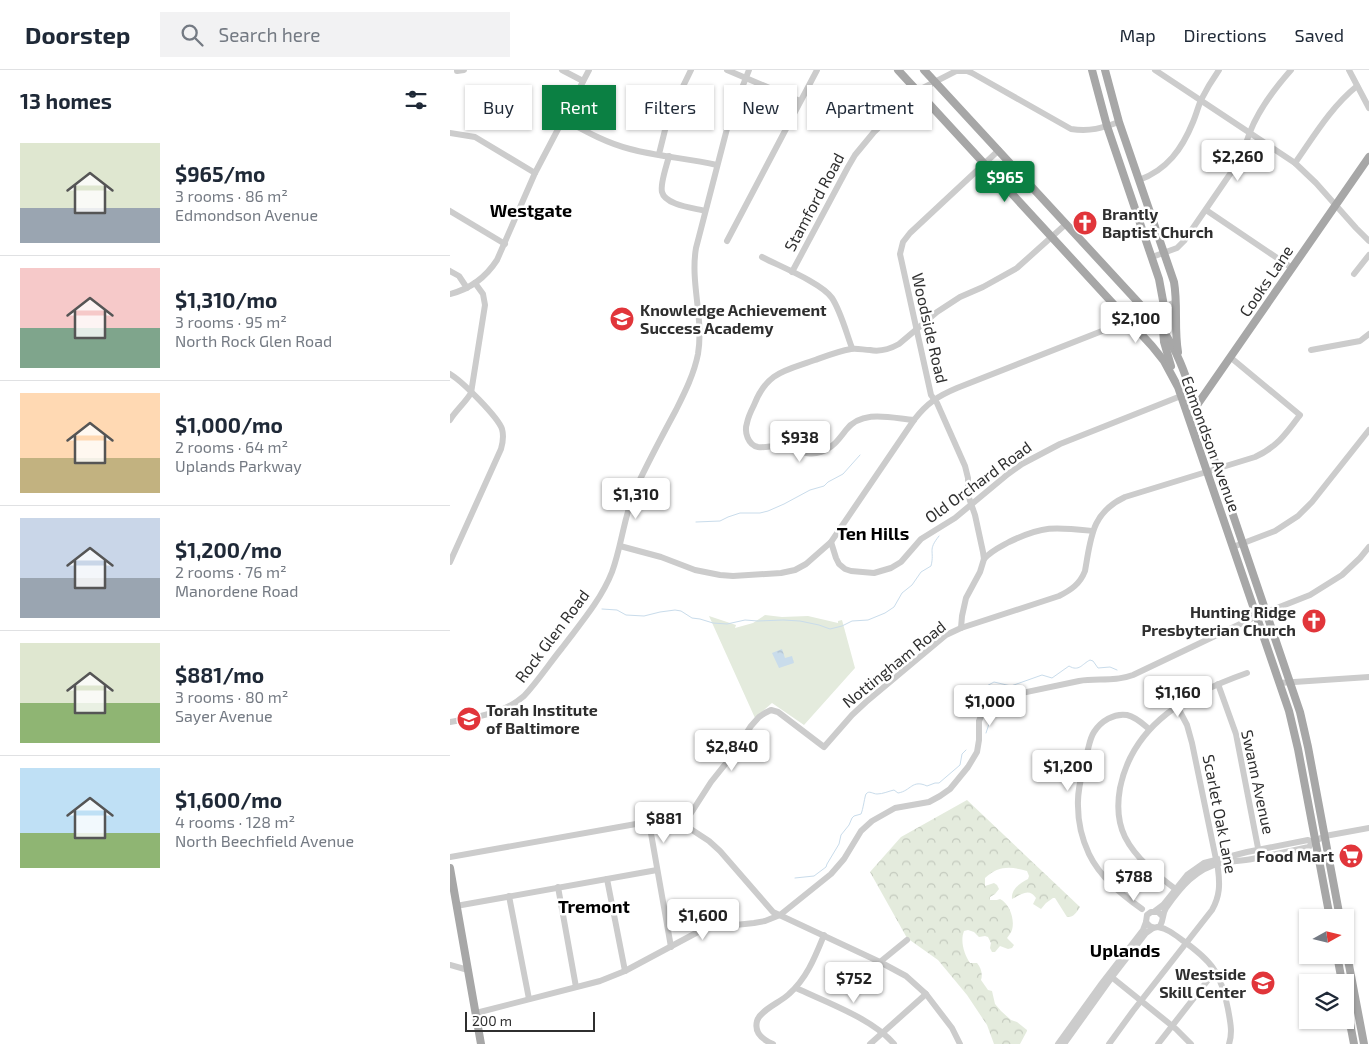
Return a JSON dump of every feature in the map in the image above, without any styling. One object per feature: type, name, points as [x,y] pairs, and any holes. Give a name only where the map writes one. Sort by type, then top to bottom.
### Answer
[{"type":"main road","name":"Edmondson Avenue","points":[[898,70],[912,85]]},
{"type":"main road","name":"Edmondson Avenue","points":[[924,70],[1163,330],[1181,363],[1267,612],[1303,726],[1338,909]]},
{"type":"main road","points":[[1092,70],[1107,126],[1161,285],[1166,352],[1178,387]]},
{"type":"main road","points":[[1105,70],[1119,122],[1174,282],[1176,344],[1181,363]]},
{"type":"main road","name":"Edmondson Avenue","points":[[932,106],[1152,346],[1164,361],[1178,387],[1257,616],[1293,728],[1328,909]]},
{"type":"main road","name":"Cooks Lane","points":[[1190,423],[1196,406],[1335,204],[1368,160]]},
{"type":"main road","points":[[450,868],[482,1044]]},
{"type":"main road","points":[[1349,964],[1364,1044]]},
{"type":"main road","points":[[1351,1029],[1354,1044]]},
{"type":"street","points":[[562,70],[583,81]]},
{"type":"street","points":[[581,85],[589,70]]},
{"type":"street","points":[[659,154],[672,109],[691,70]]},
{"type":"street","points":[[727,70],[800,101]]},
{"type":"street","name":"Rock Glen Road","points":[[450,722],[501,710],[516,703],[524,696],[596,601],[611,575],[628,509],[636,488],[688,386],[697,361],[700,328],[694,276],[696,248],[729,121],[749,70]]},
{"type":"street","points":[[727,241],[816,70]]},
{"type":"street","points":[[1155,70],[1295,163],[1312,178],[1369,241]]},
{"type":"street","points":[[1139,180],[1150,176],[1162,168],[1177,152],[1189,131],[1201,100],[1218,70]]},
{"type":"street","points":[[1152,257],[1173,250],[1181,245],[1239,161],[1249,133],[1265,104],[1291,70]]},
{"type":"street","points":[[1349,70],[1369,108]]},
{"type":"street","name":"Stamford Road","points":[[928,85],[956,71],[967,71],[1071,129],[1087,131],[1119,122]]},
{"type":"street","points":[[1295,163],[1328,115],[1357,86]]},
{"type":"street","points":[[450,294],[476,283],[492,267],[505,244],[535,173],[557,130]]},
{"type":"street","points":[[583,130],[614,145],[640,152],[692,159],[717,165]]},
{"type":"street","name":"Stamford Road","points":[[792,272],[855,154],[876,130]]},
{"type":"street","points":[[450,132],[475,137],[535,173]]},
{"type":"street","name":"Woodside Road","points":[[961,628],[966,598],[977,578],[984,559],[982,542],[968,495],[968,478],[964,466],[931,395],[900,254],[903,242],[910,233],[999,150]]},
{"type":"street","points":[[670,156],[662,186],[664,196],[671,202],[705,211]]},
{"type":"street","points":[[1206,210],[1292,268]]},
{"type":"street","points":[[450,211],[505,244]]},
{"type":"street","points":[[914,420],[866,417],[852,423],[834,445],[816,454],[800,453],[783,446],[758,447],[749,441],[746,429],[759,392],[767,382],[780,372],[852,348],[873,351],[893,347],[916,331],[932,315],[952,302],[1017,268],[1066,224]]},
{"type":"street","points":[[1354,274],[1369,255]]},
{"type":"street","points":[[762,257],[821,288],[832,298],[852,348]]},
{"type":"street","points":[[450,271],[459,276],[466,288]]},
{"type":"street","points":[[450,420],[471,393],[485,305],[483,294],[476,283]]},
{"type":"street","points":[[620,546],[661,557],[695,570],[720,575],[781,573],[795,570],[806,564],[831,542],[914,420],[927,404],[934,399],[957,388],[1176,302]]},
{"type":"street","points":[[1311,350],[1360,341],[1369,334]]},
{"type":"street","name":"Nottingham Road","points":[[684,824],[711,782],[759,717],[774,710],[824,747],[866,702],[946,635],[1073,589],[1083,577],[1095,524],[1106,510],[1117,501],[1255,457],[1268,451],[1280,441],[1300,414],[1230,357]]},
{"type":"street","points":[[450,374],[497,420],[502,431],[503,442],[453,549],[450,562]]},
{"type":"street","name":"Old Orchard Road","points":[[831,542],[836,558],[845,569],[858,573],[879,572],[897,566],[921,539],[971,505],[1008,474],[1048,449],[1191,392]]},
{"type":"street","points":[[1233,547],[1275,531],[1298,516],[1312,502],[1369,430]]},
{"type":"street","points":[[984,559],[996,549],[1028,533],[1042,529],[1064,528],[1093,531]]},
{"type":"street","points":[[982,542],[990,549],[996,549]]},
{"type":"street","points":[[476,1013],[576,987],[625,971],[708,928],[754,923],[780,914],[831,874],[844,859],[862,831],[872,821],[895,808],[929,802],[950,788],[968,768],[977,752],[979,721],[984,710],[992,701],[1089,679],[1115,680],[1128,677],[1257,616],[1301,599],[1330,583],[1351,566],[1369,547]]},
{"type":"street","points":[[1177,890],[1148,866],[1124,836],[1118,817],[1118,799],[1122,780],[1135,749],[1150,729],[1190,697],[1247,673]]},
{"type":"street","points":[[1279,683],[1369,677]]},
{"type":"street","name":"Swann Avenue","points":[[1218,684],[1236,734],[1260,857]]},
{"type":"street","name":"Scarlet Oak Lane","points":[[1109,1044],[1212,910],[1220,885],[1189,733],[1184,717],[1177,706]]},
{"type":"street","points":[[1150,729],[1132,717],[1124,715],[1111,717],[1101,723],[1094,732],[1081,776],[1078,800],[1082,837],[1089,854],[1103,876],[1203,957],[1216,971],[1224,990],[1229,1015],[1231,1030],[1229,1044]]},
{"type":"street","points":[[450,857],[670,819],[684,824],[715,846],[771,910],[906,976],[926,994],[952,1028],[960,1044]]},
{"type":"street","points":[[649,822],[671,947]]},
{"type":"street","points":[[1064,1044],[1143,930],[1150,915],[1163,905],[1192,871],[1200,865],[1260,857],[1309,847],[1325,836],[1369,828]]},
{"type":"street","points":[[1216,862],[1258,849],[1308,840],[1314,842]]},
{"type":"street","points":[[456,906],[657,870]]},
{"type":"street","points":[[607,879],[625,971]]},
{"type":"street","points":[[558,888],[576,987]]},
{"type":"street","points":[[1058,1044],[1110,976],[1146,933],[1159,923],[1177,890]]},
{"type":"street","points":[[510,896],[529,999]]},
{"type":"street","points":[[1150,915],[1150,927],[1159,923]]},
{"type":"street","points":[[773,1044],[765,1040],[758,1033],[758,1018],[796,988],[808,972],[824,935]]},
{"type":"street","points":[[880,962],[907,940]]},
{"type":"street","points":[[450,965],[468,970]]},
{"type":"street","points":[[1158,1044],[1216,971]]},
{"type":"street","points":[[1110,976],[1172,1026],[1191,1044]]},
{"type":"street","points":[[796,988],[863,1020],[882,1032],[894,1044]]},
{"type":"street","points":[[870,1044],[926,994]]},
{"type":"green space","points":[[765,615],[782,617],[808,616],[838,623],[838,621],[842,620],[855,668],[804,725],[772,703],[755,718],[709,616],[736,625],[735,628],[753,623]]},
{"type":"green space","points":[[967,800],[1080,907],[1073,916],[1067,917],[1055,898],[1046,903],[1041,909],[1033,904],[1036,898],[1030,893],[1024,893],[1012,899],[1013,892],[1019,884],[1028,879],[1027,871],[1004,868],[995,871],[985,878],[985,886],[994,883],[999,889],[990,897],[990,900],[1000,899],[1004,901],[1011,913],[1013,926],[1007,938],[1014,945],[1008,949],[1000,946],[995,952],[992,952],[988,937],[979,937],[974,932],[968,930],[964,931],[963,947],[970,963],[977,963],[980,967],[982,973],[981,980],[988,990],[992,991],[995,1004],[1011,1020],[1027,1030],[1020,1044],[994,1044],[987,1025],[967,995],[938,960],[907,938],[870,872],[901,837]]},
{"type":"water","points":[[782,649],[785,658],[792,656],[794,663],[779,668],[772,653]]},
{"type":"waterway","points":[[696,522],[720,521],[740,513],[768,511],[810,490],[824,486],[843,474],[860,455]]},
{"type":"waterway","points":[[602,609],[617,610],[626,615],[644,616],[675,610],[681,611],[692,618],[713,623],[727,624],[745,620],[783,620],[800,621],[830,629],[852,621],[868,620],[894,607],[902,593],[912,585],[921,572],[931,566],[932,548],[939,536]]},
{"type":"waterway","points":[[981,698],[980,692],[983,688],[994,682],[1011,686],[1042,675],[1052,678],[1069,666],[1078,668],[1090,660],[1098,668],[1110,667],[1117,670]]},
{"type":"waterway","points":[[986,733],[991,718],[990,714]]},
{"type":"waterway","points":[[795,878],[814,876],[826,867],[839,844],[841,835],[852,818],[861,814],[867,793],[879,794],[894,790],[898,793],[918,784],[927,786],[939,783],[960,765],[962,754],[966,750]]},
{"type":"place","name":"Brantly Baptist Church","points":[[1085,223]]},
{"type":"place","name":"Knowledge Achievement Success Academy","points":[[622,319]]},
{"type":"place","name":"Hunting Ridge Presbyterian Church","points":[[1314,621]]},
{"type":"place","name":"Torah Institute of Baltimore","points":[[469,719]]},
{"type":"place","name":"Food Mart","points":[[1351,856]]},
{"type":"place","name":"Westside Skill Center","points":[[1263,983]]},
{"type":"district","name":"Westgate","points":[[531,211]]},
{"type":"district","name":"Ten Hills","points":[[873,534]]},
{"type":"district","name":"Tremont","points":[[594,907]]},
{"type":"district","name":"Uplands","points":[[1125,951]]}]
